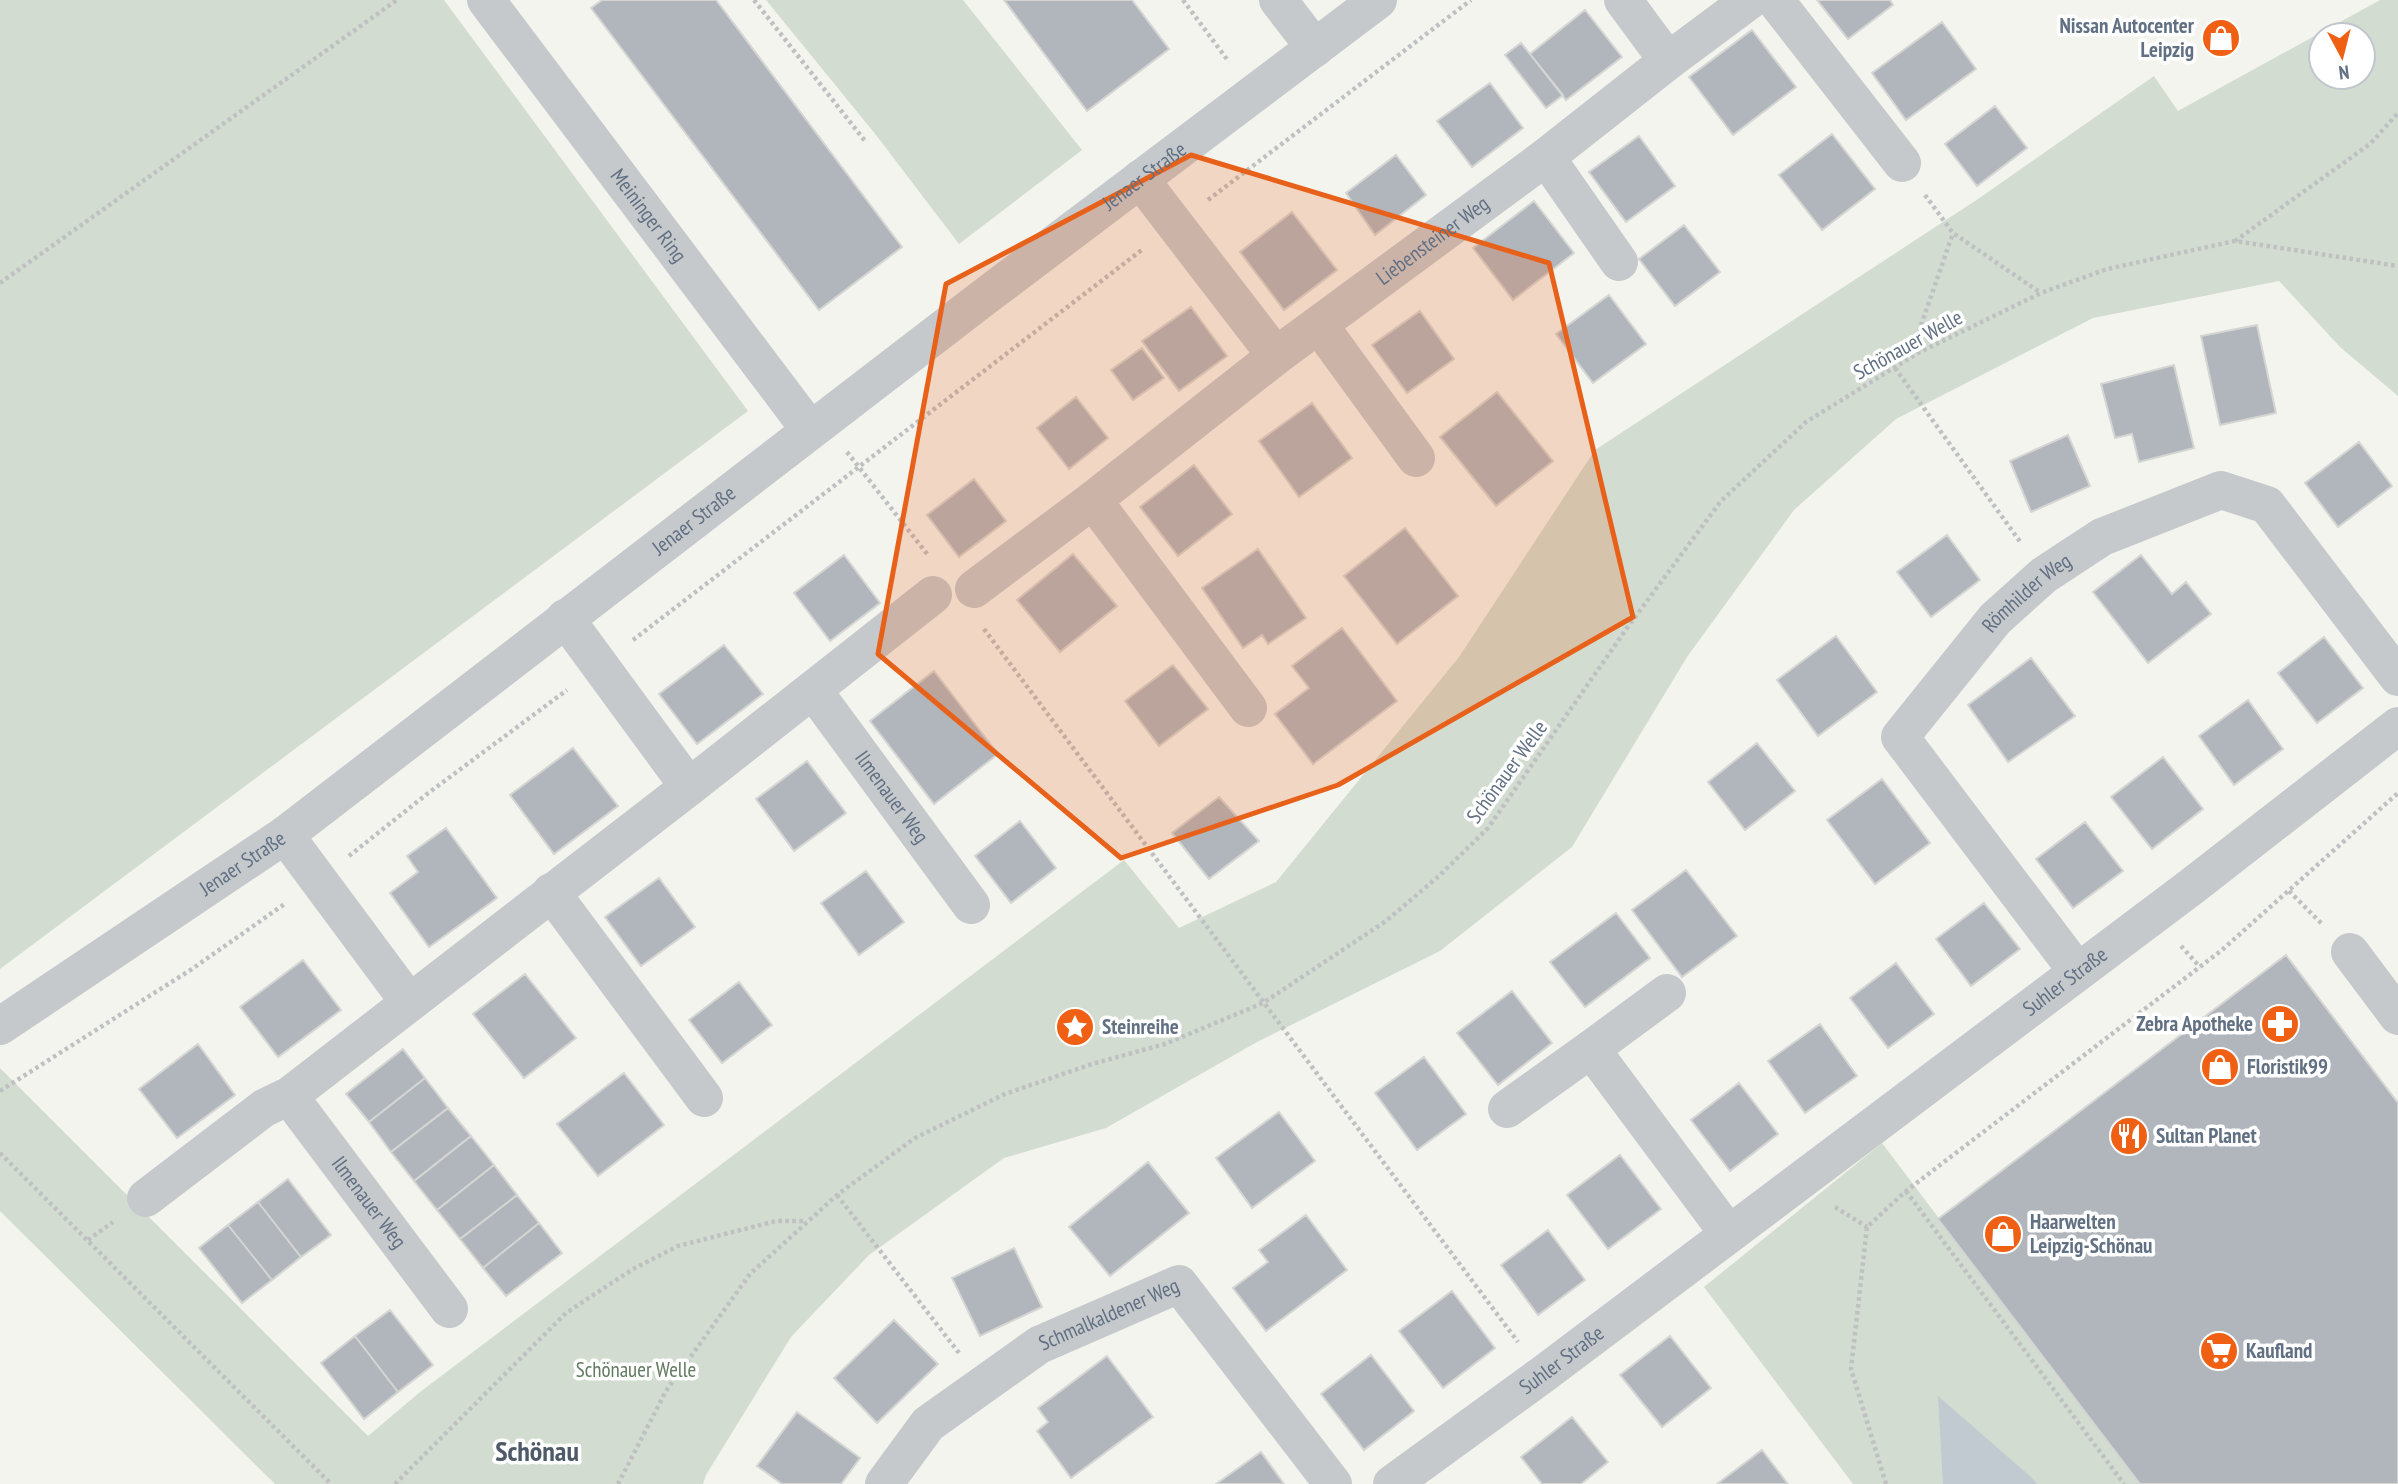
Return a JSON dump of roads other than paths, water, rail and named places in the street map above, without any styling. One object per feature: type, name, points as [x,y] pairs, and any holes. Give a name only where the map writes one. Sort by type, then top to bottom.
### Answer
[{"type":"street","name":"Meininger Ring","points":[[486,0],[816,426]]},
{"type":"street","points":[[1278,0],[1315,48]]},
{"type":"street","name":"Jenaer Straße","points":[[0,1026],[285,835],[816,426],[1377,0]]},
{"type":"street","points":[[1623,0],[1668,61]]},
{"type":"street","name":"Liebensteiner Weg","points":[[976,604],[1093,500],[1276,356],[1546,157],[1750,0]]},
{"type":"street","points":[[1775,0],[1902,163]]},
{"type":"street","points":[[1546,157],[1619,262]]},
{"type":"street","points":[[1140,179],[1276,356]]},
{"type":"street","points":[[1319,325],[1416,458]]},
{"type":"street","name":"Römhilder Weg","points":[[2077,971],[1900,737],[1995,619],[2044,575],[2102,537],[2221,490],[2266,505],[2398,677]]},
{"type":"street","points":[[1093,500],[1248,708]]},
{"type":"street","points":[[146,1198],[264,1108],[289,1096],[813,690],[933,578]]},
{"type":"street","points":[[565,618],[689,787]]},
{"type":"street","name":"Ilmenauer Weg","points":[[813,690],[971,905]]},
{"type":"street","name":"Suhler Straße","points":[[1392,1484],[1542,1375],[2191,887],[2398,726]]},
{"type":"street","points":[[285,835],[409,1002]]},
{"type":"street","points":[[551,892],[704,1098]]},
{"type":"street","points":[[2350,952],[2398,1016]]},
{"type":"street","points":[[1507,1109],[1667,993]]},
{"type":"street","points":[[1591,1049],[1728,1233]]},
{"type":"street","name":"Ilmenauer Weg","points":[[289,1096],[449,1309]]},
{"type":"street","name":"Schmalkaldener Weg","points":[[884,1484],[928,1424],[1039,1345],[1179,1284],[1333,1484]]},
{"type":"place","name":"Nissan Autocenter Leipzig","points":[[2221,38]]},
{"type":"place","name":"Zebra Apotheke","points":[[2280,1024]]},
{"type":"place","name":"Steinreihe","points":[[1075,1027]]},
{"type":"place","name":"Floristik99","points":[[2220,1067]]},
{"type":"place","name":"Sultan Planet","points":[[2129,1136]]},
{"type":"place","name":"Haarwelten Leipzig-Schönau","points":[[2003,1234]]},
{"type":"place","name":"Kaufland","points":[[2219,1351]]},
{"type":"district","name":"Schönau","points":[[537,1451]]},
{"type":"park label","name":"Schönauer Welle","points":[[636,1370]]}]
